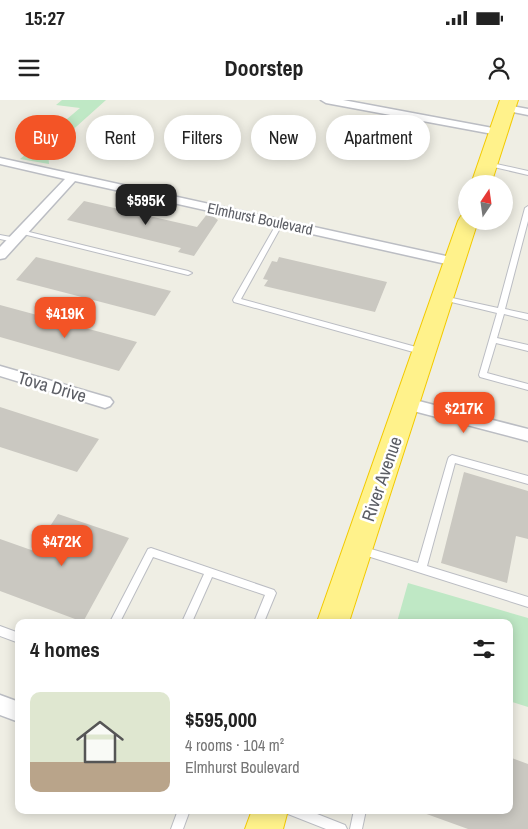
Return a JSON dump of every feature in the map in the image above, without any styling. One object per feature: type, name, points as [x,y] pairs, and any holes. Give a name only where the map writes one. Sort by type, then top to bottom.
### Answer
[{"type":"highway","points":[[484,175],[508,104]]},
{"type":"highway","name":"River Avenue","points":[[334,619],[465,230]]},
{"type":"street","points":[[326,100],[498,132]]},
{"type":"street","points":[[508,104],[528,112]]},
{"type":"street","name":"Elmhurst Boulevard","points":[[3,163],[455,262]]},
{"type":"street","points":[[0,255],[72,178]]},
{"type":"street","name":"Tova Drive","points":[[0,371],[105,402]]},
{"type":"street","points":[[407,404],[528,435]]},
{"type":"street","points":[[0,704],[15,710]]},
{"type":"lane","points":[[488,164],[528,173]]},
{"type":"lane","points":[[528,208],[483,375],[528,387]]},
{"type":"lane","points":[[280,224],[237,300],[424,352]]},
{"type":"lane","points":[[0,236],[17,236],[188,273]]},
{"type":"lane","points":[[443,298],[528,317]]},
{"type":"lane","points":[[493,340],[528,348]]},
{"type":"lane","points":[[421,569],[452,459],[528,480]]},
{"type":"lane","points":[[358,550],[528,602]]},
{"type":"lane","points":[[117,619],[152,552],[271,594],[260,619]]},
{"type":"lane","points":[[188,619],[210,572]]},
{"type":"lane","points":[[0,631],[15,637]]},
{"type":"lane","points":[[177,829],[183,814]]},
{"type":"lane","points":[[271,814],[341,829]]},
{"type":"lane","points":[[356,829],[359,814]]},
{"type":"green space","points":[[62,100],[106,100],[89,115],[86,115],[86,118],[76,127],[76,115],[72,115],[80,108],[56,105]]},
{"type":"green space","points":[[26,160],[49,160],[49,164]]},
{"type":"green space","points":[[408,583],[528,618],[528,707],[513,702],[513,619],[398,619]]},
{"type":"building","points":[[84,201],[197,227],[208,213],[218,220],[194,256],[178,252],[181,248],[67,220]]},
{"type":"building","points":[[36,257],[171,291],[155,316],[16,280]]},
{"type":"building","points":[[279,257],[387,282],[375,312],[264,286],[268,280],[263,279],[272,261],[277,262]]},
{"type":"building","points":[[0,305],[137,342],[119,371],[0,337]]},
{"type":"building","points":[[0,407],[99,439],[77,472],[0,447]]},
{"type":"building","points":[[464,472],[528,491],[528,539],[516,536],[507,583],[441,563]]},
{"type":"building","points":[[58,514],[129,538],[85,619],[75,619],[0,591],[0,539],[34,551]]},
{"type":"building","points":[[513,758],[528,764],[528,829],[468,829],[427,814],[513,814]]}]
